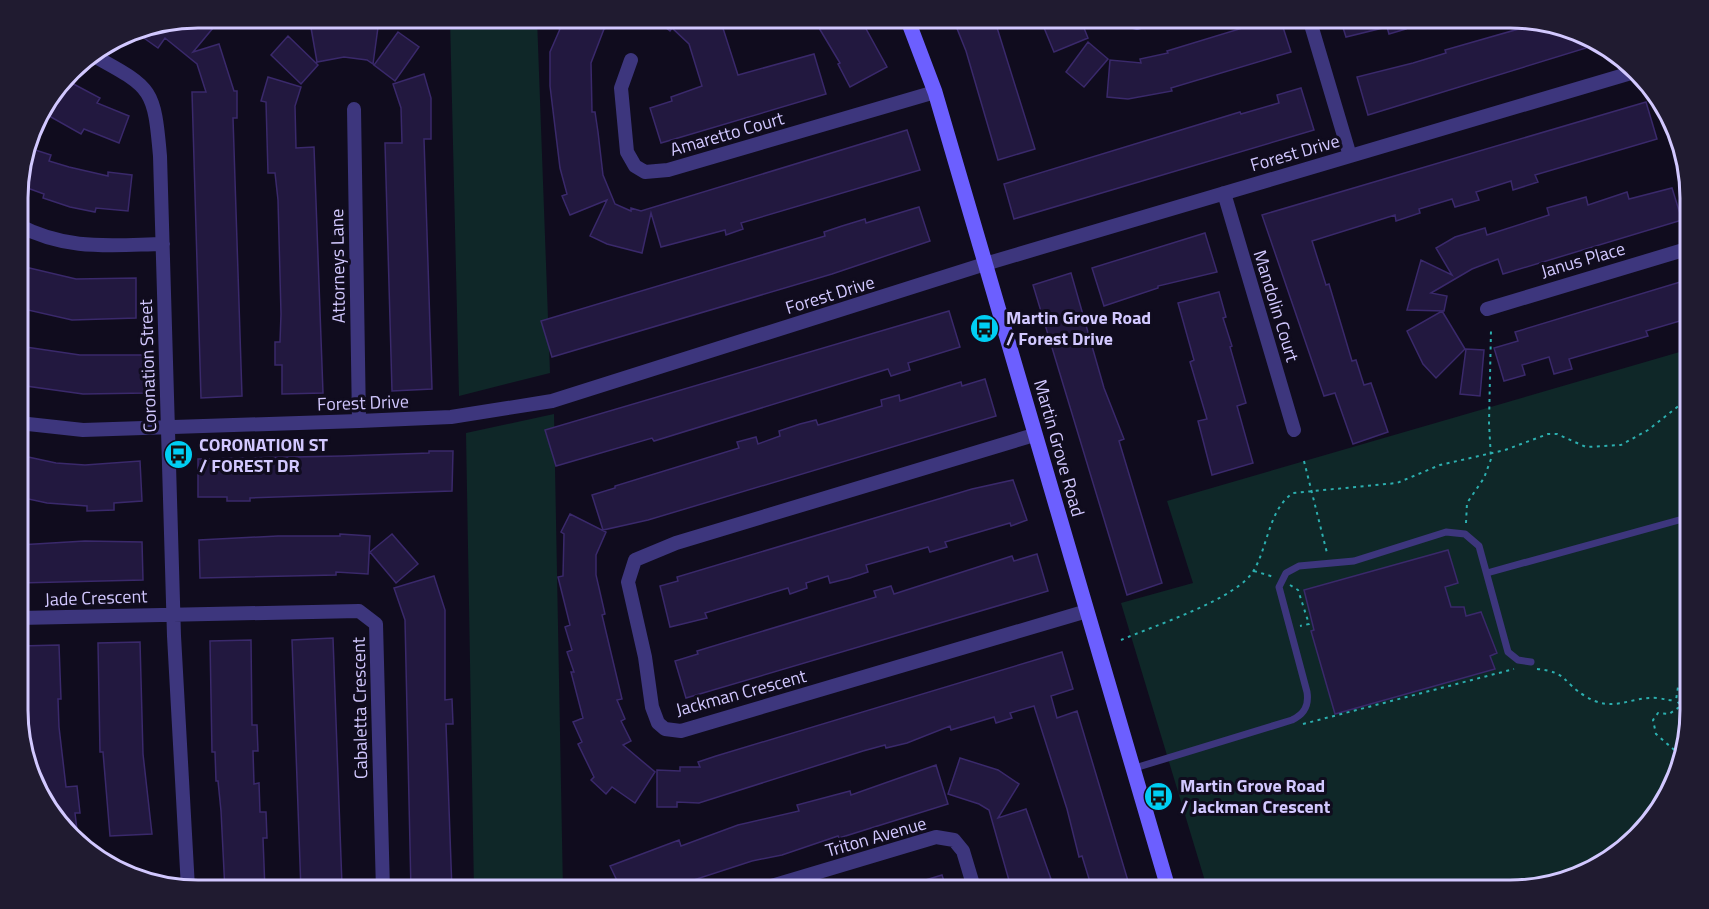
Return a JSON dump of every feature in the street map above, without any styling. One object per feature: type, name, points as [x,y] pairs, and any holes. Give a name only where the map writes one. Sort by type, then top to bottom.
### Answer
[{"type":"street","name":"Martin Grove Road","points":[[911,29],[935,92],[1166,880]]},
{"type":"street","points":[[1312,29],[1350,156]]},
{"type":"street","name":"Coronation Street","points":[[100,60],[136,81],[153,100],[160,156],[174,614],[188,879]]},
{"type":"street","name":"Amaretto Court","points":[[631,60],[621,88],[627,152],[634,166],[645,172],[669,170],[935,92]]},
{"type":"street","name":"Forest Drive","points":[[29,424],[67,430],[451,417],[552,401],[985,264],[1627,74]]},
{"type":"street","name":"Attorneys Lane","points":[[354,109],[359,421]]},
{"type":"street","name":"Mandolin Court","points":[[1224,193],[1294,430]]},
{"type":"street","points":[[29,230],[64,243],[89,246],[163,244]]},
{"type":"street","name":"Janus Place","points":[[1487,309],[1680,251]]},
{"type":"street","name":"Jackman Crescent","points":[[1034,435],[676,543],[634,560],[628,582],[645,657],[652,707],[658,723],[665,729],[681,731],[1087,611]]},
{"type":"street","name":"Cabaletta Crescent","points":[[174,614],[359,610],[376,624],[382,880]]},
{"type":"street","name":"Jade Crescent","points":[[29,618],[174,614]]},
{"type":"street","name":"Triton Avenue","points":[[792,880],[936,837],[954,840],[963,851],[972,880]]},
{"type":"lane","points":[[1487,573],[1680,520]]},
{"type":"lane","points":[[1135,768],[1292,720],[1304,712],[1308,699],[1279,587],[1281,580],[1292,569],[1354,561],[1446,532],[1465,534],[1479,546],[1508,652],[1529,664]]},
{"type":"path","points":[[1465,534],[1467,503],[1489,467],[1491,330]]},
{"type":"path","points":[[1121,640],[1201,607],[1242,584],[1254,571],[1278,509],[1284,501],[1299,491],[1312,493],[1397,483],[1440,465],[1490,454],[1548,434],[1557,434],[1586,447],[1622,445],[1648,430],[1680,406]]},
{"type":"path","points":[[1304,461],[1329,564]]},
{"type":"path","points":[[1292,720],[1306,725],[1529,664],[1555,671],[1583,695],[1611,706],[1658,698],[1676,700]]},
{"type":"path","points":[[1680,684],[1676,700],[1680,705]]},
{"type":"path","points":[[1675,751],[1656,734],[1653,720],[1658,712],[1669,714],[1680,707]]},
{"type":"green space","points":[[450,29],[537,29],[550,373],[459,396]]},
{"type":"green space","points":[[1680,352],[1680,721],[1671,765],[1652,805],[1622,838],[1605,852],[1585,863],[1543,877],[1521,880],[1205,880],[1121,603],[1193,583],[1167,501]]},
{"type":"green space","points":[[554,414],[563,880],[474,880],[466,433]]},
{"type":"building","points":[[188,29],[212,29],[193,52],[219,44],[234,91],[237,91],[237,118],[233,118],[242,396],[201,398],[192,92],[206,92],[197,64],[165,38],[158,48],[144,38]]},
{"type":"building","points":[[311,29],[378,29],[373,64],[367,60],[344,57],[317,62]]},
{"type":"building","points":[[560,29],[604,29],[591,63],[592,112],[595,112],[603,175],[615,204],[631,211],[631,208],[641,211],[907,130],[920,170],[741,223],[743,229],[726,235],[725,230],[661,247],[651,213],[642,253],[607,244],[590,236],[607,200],[570,215],[562,196],[567,194],[560,168],[550,86],[550,52]]},
{"type":"building","points":[[673,29],[723,29],[738,75],[814,54],[826,94],[661,143],[650,108],[672,101],[671,97],[702,86],[689,44]]},
{"type":"building","points":[[820,29],[866,29],[887,67],[850,87],[838,64],[840,63]]},
{"type":"building","points":[[957,29],[997,29],[1035,149],[998,160],[966,51]]},
{"type":"building","points":[[1045,29],[1084,29],[1088,38],[1054,52]]},
{"type":"building","points":[[1239,29],[1284,29],[1291,52],[1171,88],[1172,91],[1128,99],[1107,97],[1110,60],[1141,63],[1140,59],[1168,53],[1167,51]]},
{"type":"building","points":[[1343,29],[1379,29],[1346,37]]},
{"type":"building","points":[[1388,29],[1406,29],[1389,34]]},
{"type":"building","points":[[1518,29],[1543,32],[1588,47],[1368,115],[1357,77],[1446,53],[1445,50]]},
{"type":"building","points":[[398,32],[419,47],[395,81],[374,65]]},
{"type":"building","points":[[288,36],[318,65],[301,84],[271,55]]},
{"type":"building","points":[[1088,42],[1108,59],[1084,87],[1066,72]]},
{"type":"building","points":[[424,74],[431,98],[431,139],[424,139],[432,389],[392,391],[385,143],[402,143],[401,108],[393,84]]},
{"type":"building","points":[[268,77],[301,87],[295,106],[296,148],[314,147],[323,393],[282,394],[282,365],[275,365],[275,342],[280,342],[281,314],[278,200],[275,173],[268,173],[266,102],[261,101]]},
{"type":"building","points":[[73,84],[100,98],[97,103],[129,116],[119,143],[84,129],[81,134],[50,116]]},
{"type":"building","points":[[1301,88],[1314,130],[1014,219],[1004,184],[1240,112],[1241,114],[1279,103],[1277,95]]},
{"type":"building","points":[[1646,102],[1657,139],[1535,175],[1538,182],[1513,190],[1511,181],[1476,192],[1479,200],[1455,207],[1452,199],[1419,209],[1420,213],[1396,221],[1395,215],[1312,241],[1326,285],[1329,284],[1352,361],[1356,360],[1364,385],[1371,383],[1388,432],[1353,444],[1335,393],[1324,396],[1262,215]]},
{"type":"building","points":[[36,150],[51,155],[49,161],[69,167],[108,176],[108,172],[132,175],[128,211],[96,208],[95,212],[70,207],[43,198],[44,194],[29,189]]},
{"type":"building","points":[[1672,188],[1680,221],[1503,274],[1498,259],[1472,269],[1431,293],[1447,296],[1444,311],[1407,310],[1421,260],[1452,275],[1436,248],[1455,237],[1485,228],[1487,235],[1549,215],[1547,208],[1586,197],[1588,205],[1627,192],[1629,199]]},
{"type":"building","points":[[919,207],[930,241],[832,274],[552,357],[541,321],[825,236],[824,232],[865,219],[866,223]]},
{"type":"building","points":[[1205,233],[1217,272],[1158,286],[1158,288],[1104,306],[1092,268]]},
{"type":"building","points":[[29,268],[76,279],[136,278],[136,318],[72,320],[29,310]]},
{"type":"building","points":[[1071,273],[1104,388],[1124,439],[1119,441],[1162,583],[1127,595],[1033,285]]},
{"type":"building","points":[[1680,282],[1680,321],[1646,331],[1648,336],[1569,359],[1572,369],[1554,374],[1549,357],[1522,365],[1525,375],[1504,381],[1494,348],[1518,341],[1515,332]]},
{"type":"building","points":[[1219,292],[1226,317],[1223,318],[1232,346],[1230,347],[1246,403],[1237,406],[1253,463],[1212,475],[1198,421],[1207,419],[1190,362],[1194,360],[1178,303]]},
{"type":"building","points":[[949,311],[960,347],[908,363],[910,370],[891,376],[888,369],[654,441],[652,438],[556,466],[545,430]]},
{"type":"building","points":[[1442,311],[1465,349],[1436,378],[1423,364],[1407,331]]},
{"type":"building","points":[[29,347],[80,355],[145,355],[147,393],[83,394],[29,386]]},
{"type":"building","points":[[1466,349],[1484,350],[1480,396],[1460,394]]},
{"type":"building","points":[[985,379],[996,416],[648,520],[603,530],[592,495],[739,448],[737,442],[756,437],[758,444],[780,436],[779,431],[800,424],[816,420],[818,425],[882,406],[881,400],[899,395],[900,401],[961,382],[962,386]]},
{"type":"building","points":[[429,451],[453,451],[452,491],[250,498],[250,501],[227,501],[227,497],[198,497],[198,459],[343,456],[429,453]]},
{"type":"building","points":[[29,457],[56,463],[85,465],[140,461],[142,501],[114,503],[114,510],[87,511],[87,506],[29,499]]},
{"type":"building","points":[[1013,480],[1027,520],[945,542],[947,547],[930,552],[928,547],[866,565],[868,572],[850,578],[830,583],[828,576],[806,583],[807,588],[790,594],[788,588],[705,613],[707,618],[670,627],[660,586],[678,581],[677,577],[972,489]]},
{"type":"building","points":[[570,514],[606,532],[596,555],[596,575],[605,614],[602,615],[622,699],[617,700],[625,719],[621,721],[631,741],[623,745],[655,772],[635,803],[612,787],[606,794],[591,780],[594,777],[578,744],[582,742],[573,722],[583,718],[571,672],[574,672],[567,652],[572,650],[565,627],[570,625],[558,577],[563,576],[564,534],[561,532]]},
{"type":"building","points":[[340,534],[370,536],[368,574],[336,572],[336,575],[200,578],[199,540],[340,536]]},
{"type":"building","points":[[392,534],[418,564],[396,583],[370,552]]},
{"type":"building","points":[[85,541],[142,542],[143,580],[29,583],[29,544]]},
{"type":"building","points":[[1448,550],[1458,583],[1445,587],[1451,607],[1464,607],[1466,616],[1481,612],[1497,653],[1490,656],[1495,669],[1335,714],[1311,631],[1314,630],[1304,590]]},
{"type":"building","points":[[1037,554],[1048,591],[686,698],[675,661],[698,654],[697,651],[876,597],[874,591],[891,586],[894,594],[1012,556],[1014,561]]},
{"type":"building","points":[[434,576],[445,610],[445,700],[452,699],[453,724],[446,724],[452,880],[411,880],[405,620],[394,588]]},
{"type":"building","points":[[333,638],[342,880],[301,880],[292,640]]},
{"type":"building","points":[[251,640],[252,725],[257,725],[258,751],[253,751],[254,784],[259,783],[260,812],[266,812],[267,838],[263,838],[265,880],[224,880],[221,811],[218,781],[216,781],[215,752],[212,752],[210,641]]},
{"type":"building","points":[[140,642],[143,754],[152,834],[110,836],[103,752],[100,752],[98,643]]},
{"type":"building","points":[[59,645],[61,699],[58,699],[59,727],[66,787],[77,786],[80,813],[75,813],[77,830],[51,795],[34,754],[30,732],[29,646]]},
{"type":"building","points":[[1062,652],[1073,689],[1051,696],[1057,718],[1077,711],[1128,880],[1089,880],[1082,856],[1079,857],[1067,809],[1034,706],[1010,713],[1012,718],[996,723],[994,717],[951,730],[950,726],[907,743],[886,748],[885,745],[863,751],[699,803],[677,802],[677,807],[657,807],[657,770],[680,771],[680,767],[700,767],[698,762]]},
{"type":"building","points":[[960,758],[998,770],[1019,784],[998,818],[1026,809],[1051,879],[1009,880],[989,810],[979,804],[948,794]]},
{"type":"building","points":[[936,765],[948,804],[694,880],[617,880],[610,866],[679,840],[681,846],[738,825],[799,811],[797,805],[850,791],[851,795]]},
{"type":"building","points":[[942,875],[944,880],[925,880]]},
{"type":"place","name":"Martin Grove Road / Forest Drive","points":[[985,328]]},
{"type":"place","name":"CORONATION ST / FOREST DR","points":[[178,455]]},
{"type":"place","name":"Martin Grove Road / Jackman Crescent","points":[[1159,796]]}]
